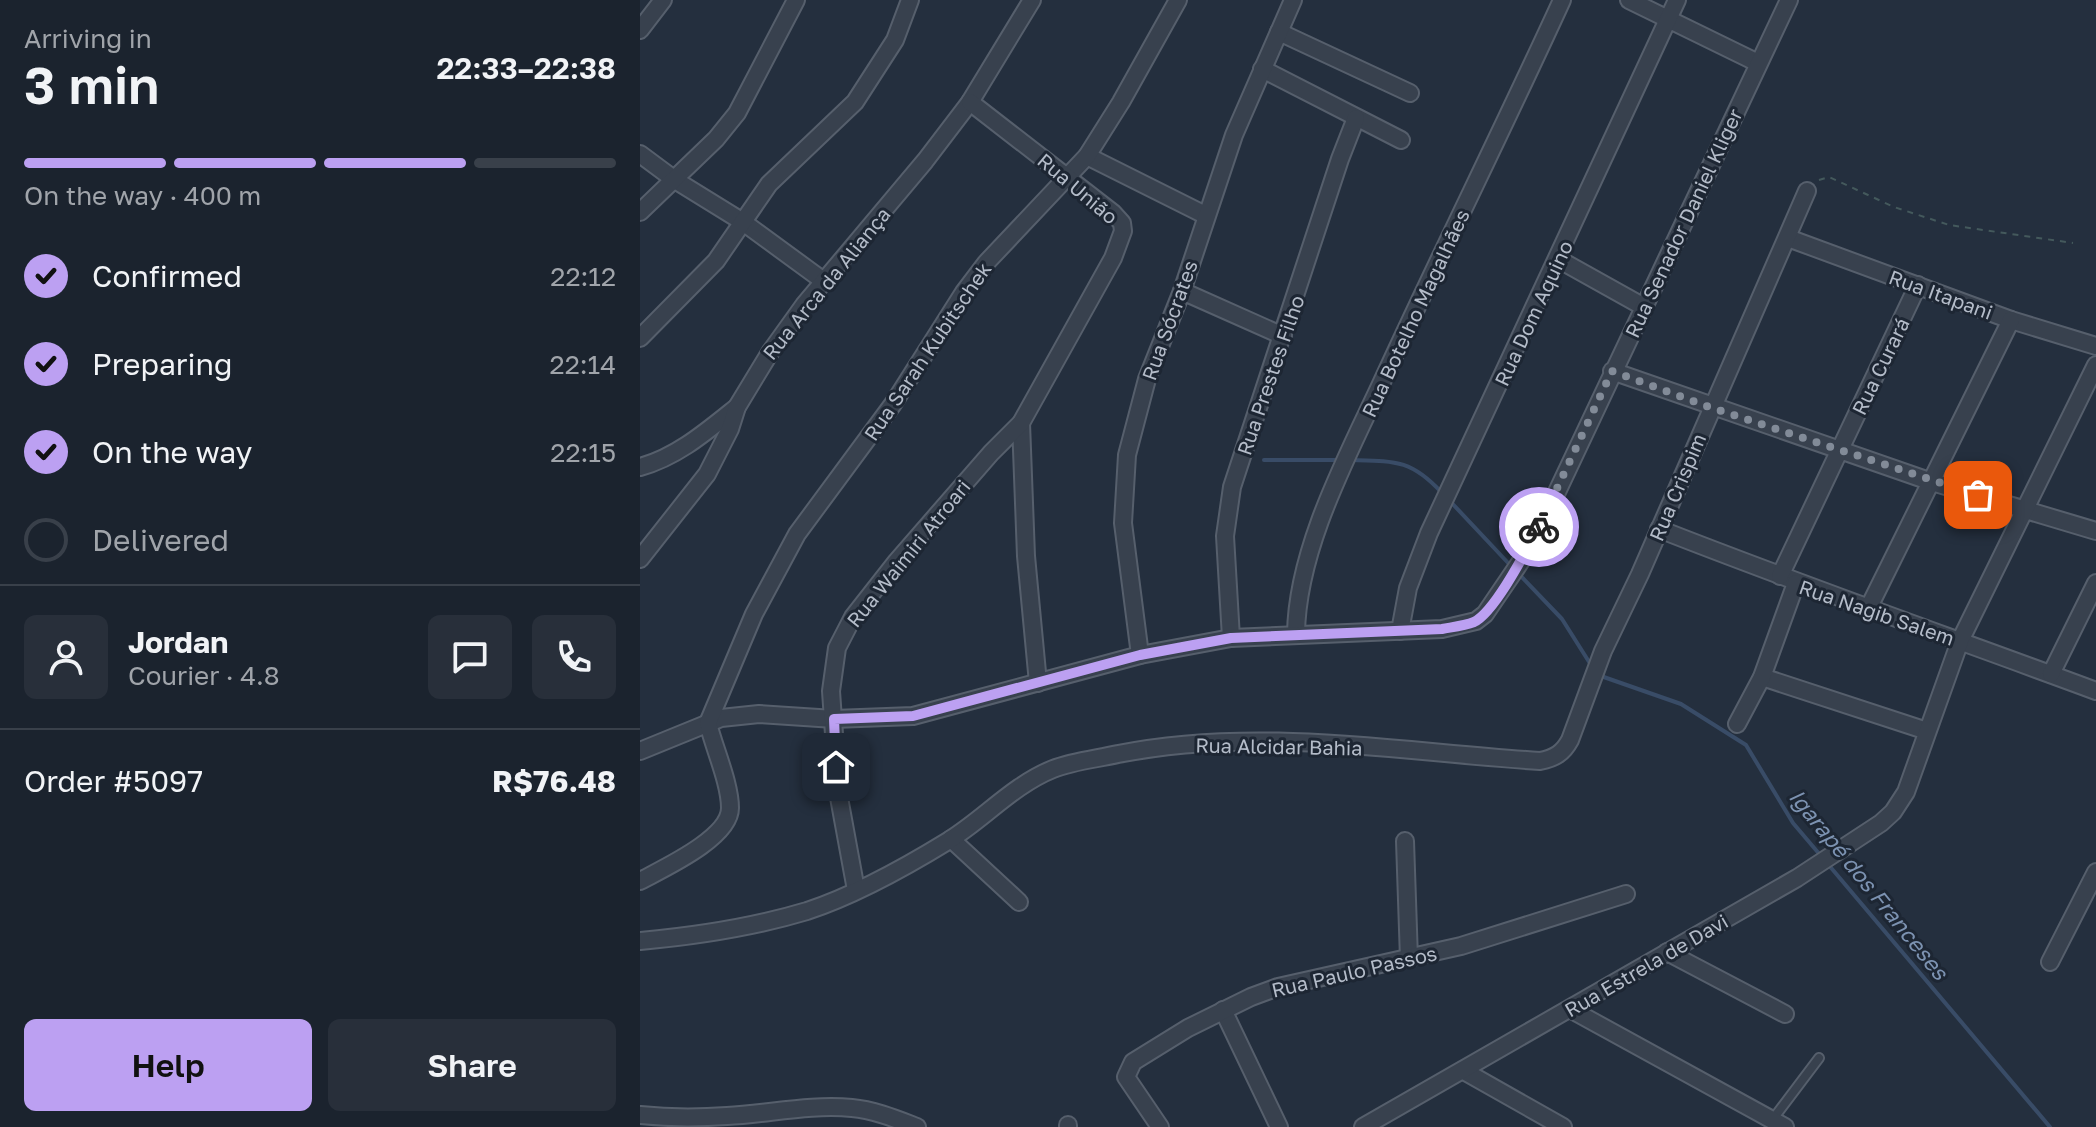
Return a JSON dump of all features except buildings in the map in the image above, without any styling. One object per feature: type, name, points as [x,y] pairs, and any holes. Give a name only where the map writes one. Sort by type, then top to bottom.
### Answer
[{"type":"street","points":[[640,30],[663,0]]},
{"type":"street","points":[[640,212],[716,139],[737,113],[796,0]]},
{"type":"street","points":[[640,338],[702,278],[769,184],[862,93],[895,40],[910,0]]},
{"type":"street","name":"Rua Arca da Aliança","points":[[640,559],[707,474],[730,429],[737,407],[771,351],[970,102],[1032,0]]},
{"type":"street","name":"Rua Sarah Kubitschek","points":[[708,723],[748,627],[797,534],[893,404],[979,272],[1087,156],[1178,0]]},
{"type":"street","name":"Rua Sócrates","points":[[1140,655],[1123,523],[1127,455],[1147,379],[1182,291],[1234,135],[1293,0]]},
{"type":"street","name":"Rua Botelho Magalhães","points":[[1296,634],[1297,604],[1303,576],[1320,523],[1562,0]]},
{"type":"street","points":[[1629,0],[1758,63]]},
{"type":"street","name":"Rua Dom Aquino","points":[[1400,631],[1408,588],[1421,553],[1677,0]]},
{"type":"street","name":"Rua Senador Daniel Kliger","points":[[1400,631],[1462,626],[1476,621],[1485,614],[1521,561],[1556,494],[1789,0]]},
{"type":"street","points":[[1279,32],[1410,93]]},
{"type":"street","points":[[1262,69],[1401,140]]},
{"type":"street","name":"Rua União","points":[[970,102],[1122,223],[1123,231],[1113,258],[1021,423]]},
{"type":"street","name":"Rua Prestes Filho","points":[[1231,638],[1225,536],[1232,487],[1356,118]]},
{"type":"street","points":[[640,154],[675,180],[743,222],[825,282]]},
{"type":"street","points":[[1087,156],[1205,215]]},
{"type":"street","name":"Rua Crispim","points":[[1570,740],[1603,651],[1807,191]]},
{"type":"street","name":"Rua Itapani","points":[[1788,238],[2011,320],[2096,346]]},
{"type":"street","points":[[1558,259],[1644,307]]},
{"type":"street","name":"Rua Curará","points":[[1737,724],[1762,677],[1788,580],[1839,450],[1918,285]]},
{"type":"street","points":[[1182,291],[1283,336]]},
{"type":"street","points":[[1869,607],[2011,320]]},
{"type":"street","name":"Rua Estrela de Davi","points":[[1363,1127],[1797,878],[1881,823],[1902,801],[1960,641],[2096,365]]},
{"type":"street","points":[[1612,371],[1932,482],[2096,531]]},
{"type":"street","points":[[640,467],[666,458],[737,407]]},
{"type":"street","points":[[1021,423],[1026,556],[1038,683]]},
{"type":"street","name":"Rua Waimiri Atroari","points":[[856,890],[838,792],[834,719],[833,666],[842,634],[897,561],[1021,423]]},
{"type":"street","name":"Rua Nagib Salem","points":[[1659,529],[1788,580],[2096,691]]},
{"type":"street","points":[[2051,674],[2096,583]]},
{"type":"street","points":[[640,751],[721,718],[759,714],[834,719],[913,716],[1140,655],[1231,638],[1400,631]]},
{"type":"street","points":[[1762,677],[1927,731]]},
{"type":"street","points":[[640,881],[716,835],[729,819],[727,788],[708,723]]},
{"type":"street","name":"Rua Alcidar Bahia","points":[[640,941],[806,911],[892,873],[951,839],[1014,791],[1052,770],[1076,762],[1159,746],[1207,742],[1319,742],[1540,761],[1565,750],[1570,740]]},
{"type":"street","points":[[951,839],[1019,902]]},
{"type":"street","points":[[1405,841],[1409,959]]},
{"type":"street","points":[[2050,962],[2096,872]]},
{"type":"street","name":"Rua Paulo Passos","points":[[1160,1127],[1126,1077],[1133,1062],[1223,1010],[1278,987],[1461,946],[1626,894]]},
{"type":"street","points":[[1667,952],[1785,1014]]},
{"type":"street","points":[[1570,1009],[1779,1123]]},
{"type":"street","points":[[1223,1010],[1279,1127]]},
{"type":"street","points":[[1464,1071],[1563,1127]]},
{"type":"street","points":[[813,1127],[814,1108]]},
{"type":"street","points":[[640,1115],[673,1118],[852,1108],[916,1127]]},
{"type":"lane","points":[[1779,1123],[1819,1058]]},
{"type":"path","points":[[1807,191],[1812,184],[1829,177],[1920,217],[1986,232],[2073,243]]},
{"type":"waterway","name":"Igarapé dos Franceses","points":[[1264,460],[1341,460]]},
{"type":"waterway","name":"Igarapé dos Franceses","points":[[1350,460],[1401,464],[1421,474],[1442,493]]},
{"type":"waterway","name":"Igarapé dos Franceses","points":[[1448,499],[1511,566]]},
{"type":"waterway","name":"Igarapé dos Franceses","points":[[1517,572],[1562,619],[1591,665]]},
{"type":"waterway","name":"Igarapé dos Franceses","points":[[1598,675],[1681,704],[1746,745],[1793,823],[1821,856]]},
{"type":"waterway","name":"Igarapé dos Franceses","points":[[1827,863],[2050,1127]]},
{"type":"way so far","points":[[1539,527],[1612,371],[1712,408],[1978,495]]},
{"type":"route","points":[[836,767],[834,719],[913,716],[1140,655],[1231,638],[1365,634],[1462,626],[1485,614],[1521,561],[1539,527]]}]
